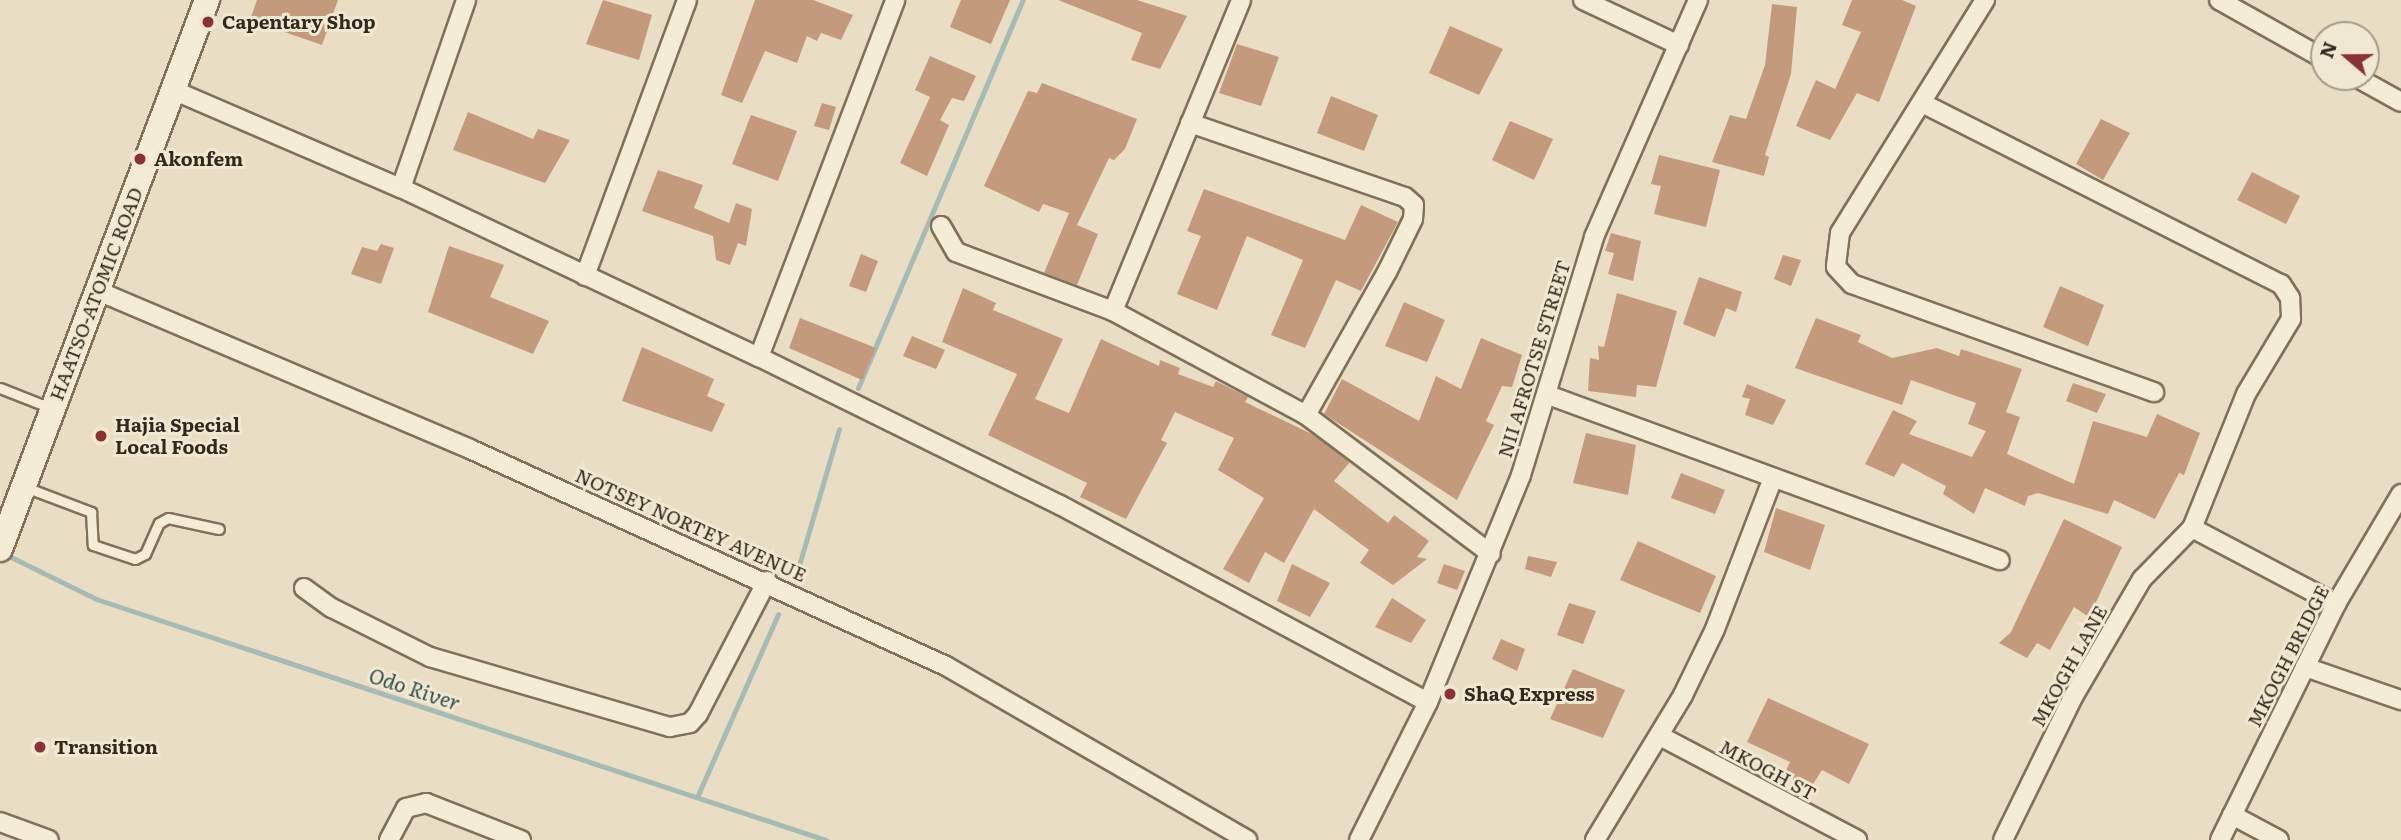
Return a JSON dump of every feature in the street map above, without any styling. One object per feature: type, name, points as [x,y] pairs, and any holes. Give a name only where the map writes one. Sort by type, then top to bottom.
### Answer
[{"type":"main road","name":"HAATSO-ATOMIC ROAD","points":[[4,538],[207,0]]},
{"type":"street","points":[[401,188],[466,0]]},
{"type":"street","points":[[586,276],[687,0]]},
{"type":"street","points":[[759,357],[895,0]]},
{"type":"street","points":[[1113,311],[1241,0]]},
{"type":"street","points":[[1583,0],[1679,46]]},
{"type":"street","name":"NII AFROTSE STREET","points":[[1359,840],[1428,702],[1491,554],[1548,395],[1594,237],[1699,0]]},
{"type":"street","points":[[1985,0],[1840,233],[1833,251],[1840,276],[2154,392]]},
{"type":"street","points":[[2219,0],[2310,51]]},
{"type":"street","points":[[173,90],[401,188],[759,357],[1060,505],[1428,702]]},
{"type":"street","points":[[2380,90],[2401,102]]},
{"type":"street","name":"MKOGH LANE","points":[[1922,103],[2281,284],[2290,298],[2291,319],[2246,394],[2192,528],[2142,579],[2073,697],[2003,840]]},
{"type":"street","points":[[1190,123],[1405,197],[1414,205],[1413,219],[1387,272],[1306,415]]},
{"type":"street","points":[[941,226],[956,252],[1113,311],[1306,415],[1491,554]]},
{"type":"street","name":"NOTSEY NORTEY AVENUE","points":[[97,291],[767,581],[946,666],[1247,840]]},
{"type":"street","points":[[1548,395],[2000,560]]},
{"type":"street","points":[[1595,840],[1660,736],[1715,629],[1773,478]]},
{"type":"street","name":"MKOGH BRIDGE","points":[[2220,840],[2336,604],[2399,501]]},
{"type":"street","points":[[2192,528],[2336,604]]},
{"type":"street","points":[[304,588],[332,608],[430,657],[670,727],[690,723],[698,714],[767,581]]},
{"type":"street","points":[[2305,667],[2401,700]]},
{"type":"street","name":"MKOGH ST","points":[[1660,736],[1857,840]]},
{"type":"street","points":[[389,840],[406,808],[426,803],[522,840]]},
{"type":"street","points":[[2232,815],[2279,840]]},
{"type":"street","points":[[0,822],[49,840]]},
{"type":"lane","points":[[0,388],[53,408]]},
{"type":"lane","points":[[23,486],[91,512],[93,545],[135,559],[145,554],[159,523],[169,518],[219,529]]},
{"type":"building","points":[[257,0],[338,0],[322,45],[250,20]]},
{"type":"building","points":[[603,0],[652,15],[639,60],[586,44]]},
{"type":"building","points":[[755,0],[813,0],[853,15],[841,40],[821,33],[817,41],[807,36],[797,63],[765,51],[742,103],[721,95]]},
{"type":"building","points":[[961,0],[1010,0],[991,44],[950,27]]},
{"type":"building","points":[[1058,0],[1137,0],[1187,16],[1160,69],[1131,60],[1142,33]]},
{"type":"building","points":[[1852,0],[1902,0],[1916,6],[1879,102],[1857,93],[1830,140],[1796,126],[1816,80],[1835,89],[1861,32],[1842,25]]},
{"type":"building","points":[[1772,4],[1797,7],[1791,74],[1765,155],[1769,157],[1764,176],[1712,162],[1730,115],[1746,119],[1765,65]]},
{"type":"building","points":[[1450,26],[1503,49],[1479,95],[1429,73]]},
{"type":"building","points":[[1237,44],[1279,57],[1261,106],[1219,93]]},
{"type":"building","points":[[930,56],[976,76],[964,101],[952,98],[940,120],[949,125],[927,176],[900,163],[930,97],[915,90]]},
{"type":"building","points":[[1042,83],[1137,119],[1125,149],[1114,160],[1109,158],[1077,225],[1098,234],[1077,285],[1044,273],[1069,213],[1043,204],[1039,212],[984,186],[1028,91],[1037,93]]},
{"type":"building","points":[[1331,96],[1378,115],[1364,151],[1317,133]]},
{"type":"building","points":[[822,103],[836,107],[829,130],[814,126]]},
{"type":"building","points":[[468,112],[533,139],[538,129],[570,140],[545,183],[453,150]]},
{"type":"building","points":[[751,115],[797,131],[778,181],[732,164]]},
{"type":"building","points":[[2101,119],[2130,133],[2103,180],[2076,164]]},
{"type":"building","points":[[1510,121],[1553,139],[1534,180],[1492,160]]},
{"type":"building","points":[[1659,155],[1720,170],[1706,227],[1654,214],[1661,186],[1651,184]]},
{"type":"building","points":[[658,170],[703,185],[694,208],[729,223],[736,203],[752,209],[746,246],[738,243],[730,265],[716,260],[713,236],[642,211]]},
{"type":"building","points":[[2252,172],[2300,196],[2286,224],[2237,200]]},
{"type":"building","points":[[1204,189],[1345,240],[1361,205],[1398,222],[1361,291],[1336,280],[1305,348],[1271,335],[1303,260],[1247,236],[1217,310],[1177,294],[1201,236],[1187,231]]},
{"type":"building","points":[[1611,233],[1641,241],[1633,281],[1608,274],[1614,253],[1605,251]]},
{"type":"building","points":[[381,244],[394,248],[381,284],[351,274],[362,247],[377,251]]},
{"type":"building","points":[[449,246],[504,265],[490,297],[549,321],[533,354],[428,312]]},
{"type":"building","points":[[861,254],[878,261],[866,292],[849,286]]},
{"type":"building","points":[[1783,255],[1801,260],[1791,286],[1774,279]]},
{"type":"building","points":[[1699,277],[1742,292],[1736,312],[1726,308],[1715,337],[1683,324]]},
{"type":"building","points":[[2060,286],[2104,305],[2088,346],[2043,327]]},
{"type":"building","points":[[963,288],[996,303],[993,310],[1063,339],[1035,399],[1069,413],[1101,339],[1159,366],[1160,360],[1180,368],[1178,374],[1213,387],[1216,381],[1248,397],[1245,402],[1314,435],[1350,462],[1334,481],[1388,523],[1394,515],[1429,541],[1417,557],[1427,559],[1393,585],[1360,563],[1369,550],[1314,509],[1284,563],[1265,552],[1249,583],[1223,569],[1264,498],[1218,470],[1234,438],[1175,412],[1161,440],[1167,443],[1126,519],[1080,497],[1087,483],[988,435],[1017,374],[942,342]]},
{"type":"building","points":[[1617,293],[1677,311],[1656,387],[1637,385],[1636,397],[1588,391],[1590,358],[1599,360],[1598,346],[1604,347]]},
{"type":"building","points":[[1404,302],[1445,320],[1427,362],[1385,346]]},
{"type":"building","points":[[800,318],[876,348],[862,380],[789,348]]},
{"type":"building","points":[[1816,318],[1861,335],[1858,342],[1892,358],[1937,348],[1959,356],[1961,349],[2022,369],[2006,412],[2020,417],[2007,454],[2074,484],[2093,421],[2147,437],[2157,414],[2200,433],[2184,475],[2179,473],[2155,519],[2114,500],[2108,514],[2038,493],[2028,496],[2025,506],[1985,488],[1974,514],[1943,494],[1946,486],[1902,463],[1894,477],[1865,464],[1893,410],[1917,421],[1909,434],[1972,457],[1986,431],[1968,424],[1976,403],[1911,380],[1902,405],[1795,368]]},
{"type":"building","points":[[912,336],[945,350],[936,369],[903,356]]},
{"type":"building","points":[[1481,338],[1522,355],[1512,387],[1502,386],[1486,421],[1494,425],[1457,500],[1324,414],[1342,379],[1419,421],[1436,376],[1461,389]]},
{"type":"building","points":[[642,347],[714,379],[707,396],[725,404],[712,432],[622,401]]},
{"type":"building","points":[[2073,383],[2106,394],[2097,413],[2066,401]]},
{"type":"building","points":[[1747,384],[1786,400],[1773,425],[1745,415],[1750,399],[1742,397]]},
{"type":"building","points":[[1586,433],[1636,445],[1628,495],[1573,483]]},
{"type":"building","points":[[1681,473],[1725,490],[1715,514],[1671,498]]},
{"type":"building","points":[[1776,508],[1825,525],[1810,570],[1764,552]]},
{"type":"building","points":[[2064,519],[2122,547],[2089,617],[2074,607],[2050,650],[2037,643],[2027,658],[1999,643],[2011,632]]},
{"type":"building","points":[[1638,541],[1716,576],[1700,613],[1620,580]]},
{"type":"building","points":[[1528,556],[1557,562],[1551,577],[1525,569]]},
{"type":"building","points":[[1292,564],[1330,583],[1310,617],[1277,601]]},
{"type":"building","points":[[1444,564],[1465,571],[1457,590],[1437,583]]},
{"type":"building","points":[[1392,598],[1426,620],[1411,643],[1375,627]]},
{"type":"building","points":[[1569,603],[1596,611],[1583,644],[1557,635]]},
{"type":"building","points":[[1501,639],[1525,649],[1517,671],[1492,659]]},
{"type":"building","points":[[1573,669],[1625,690],[1603,738],[1550,719]]},
{"type":"building","points":[[1768,698],[1869,744],[1849,784],[1822,770],[1810,789],[1784,775],[1790,762],[1747,742]]},
{"type":"waterway","points":[[858,388],[1023,0]]},
{"type":"waterway","points":[[797,572],[839,429]]},
{"type":"waterway","name":"Odo River","points":[[3,553],[96,599],[826,840]]},
{"type":"waterway","points":[[697,797],[778,614]]},
{"type":"place","name":"Capentary Shop","points":[[208,22]]},
{"type":"place","name":"Akonfem","points":[[140,159]]},
{"type":"place","name":"Hajia Special Local Foods","points":[[101,436]]},
{"type":"place","name":"ShaQ Express","points":[[1450,694]]},
{"type":"place","name":"Transition","points":[[40,747]]}]
